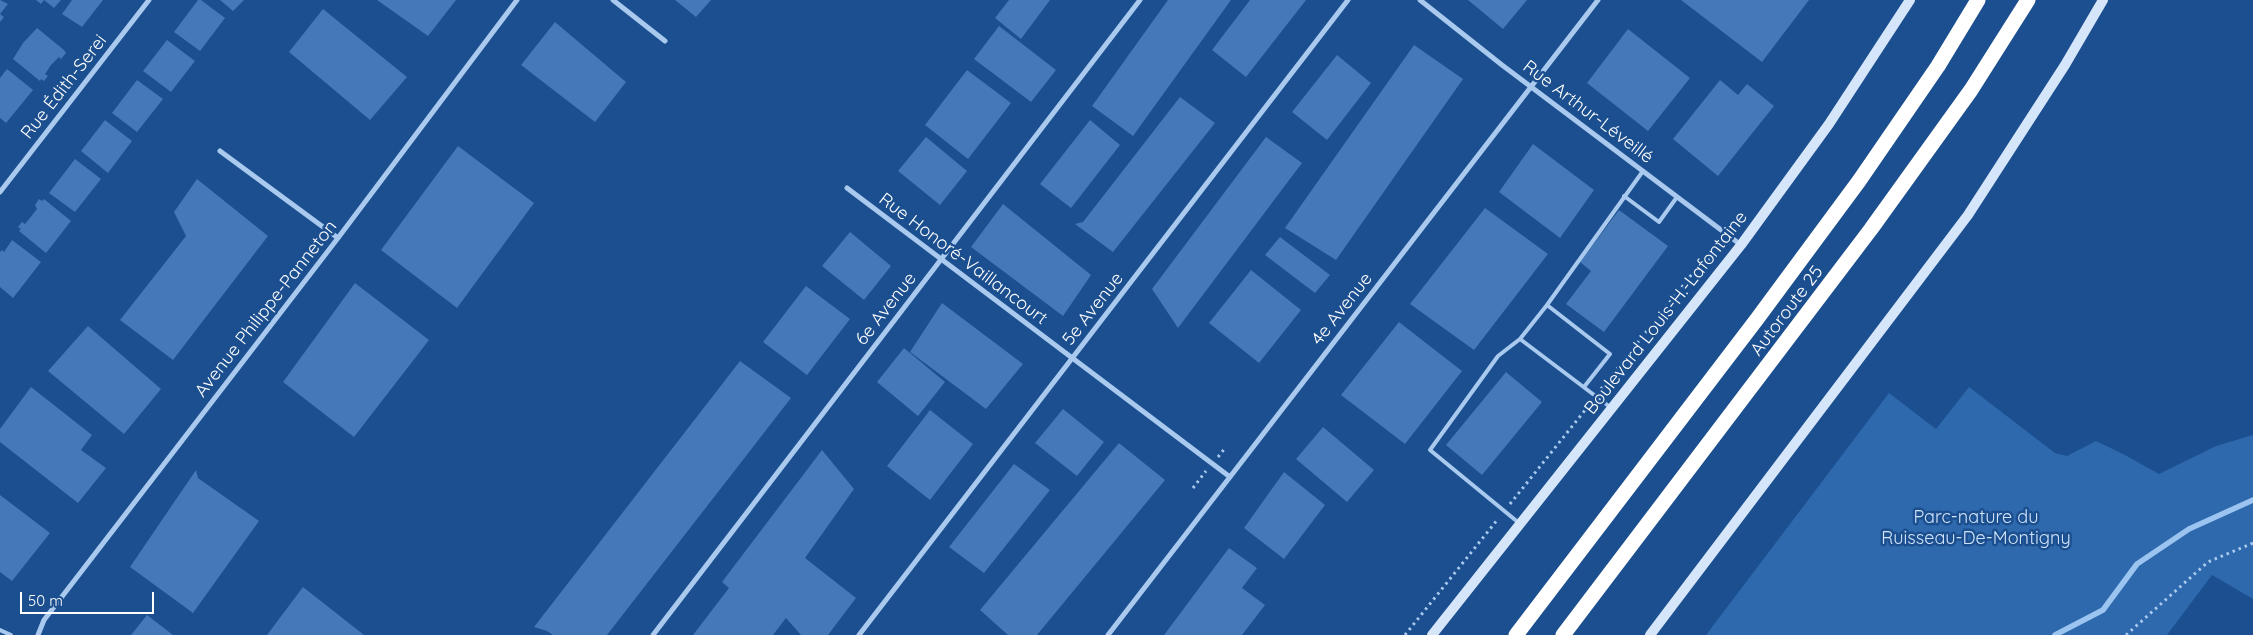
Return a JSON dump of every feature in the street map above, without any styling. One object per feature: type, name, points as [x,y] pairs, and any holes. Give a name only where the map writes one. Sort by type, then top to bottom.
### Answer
[{"type":"highway","name":"Autoroute 25","points":[[1516,635],[1853,188],[1938,66],[1978,0]]},
{"type":"highway","name":"Autoroute 25","points":[[1563,635],[1871,229],[1966,96],[2028,0]]},
{"type":"main road","name":"Boulevard Louis-H.-Lafontaine","points":[[1432,635],[1741,245],[1845,100],[1910,0]]},
{"type":"main road","points":[[1650,635],[1968,215],[2056,80],[2103,0]]},
{"type":"street","name":"Rue Édith-Serei","points":[[0,192],[149,0]]},
{"type":"street","name":"Avenue Philippe-Panneton","points":[[38,635],[44,620],[338,238],[517,0]]},
{"type":"street","points":[[613,0],[664,40]]},
{"type":"street","name":"6e Avenue","points":[[652,635],[1140,0]]},
{"type":"street","name":"5e Avenue","points":[[859,635],[1348,0]]},
{"type":"street","name":"Rue Arthur-Léveillé","points":[[1420,0],[1741,245]]},
{"type":"street","name":"4e Avenue","points":[[1108,635],[1598,0]]},
{"type":"street","points":[[220,151],[338,238]]},
{"type":"street","name":"Rue Honoré-Vaillancourt","points":[[847,188],[1230,477]]},
{"type":"lane","points":[[1520,524],[1430,450],[1498,356],[1520,339],[1547,305],[1642,171]]},
{"type":"lane","points":[[1624,196],[1659,222],[1677,197]]},
{"type":"lane","points":[[1547,305],[1610,354],[1584,387]]},
{"type":"lane","points":[[1520,339],[1612,409]]},
{"type":"lane","points":[[0,630],[11,635]]},
{"type":"path","name":"Boulevard Louis-H.-Lafontaine","points":[[1611,376],[1701,263]]},
{"type":"path","name":"Boulevard Louis-H.-Lafontaine","points":[[1513,500],[1584,411]]},
{"type":"path","points":[[1405,635],[1496,522]]},
{"type":"path","points":[[2126,635],[2208,562],[2253,543]]},
{"type":"green space","name":"Parc-nature du Ruisseau-De-Montigny","points":[[1969,387],[2055,453],[2067,456],[2096,441],[2159,474],[2216,446],[2253,435],[2253,599],[2212,575],[2167,635],[1706,635],[1889,393],[1936,429]]},
{"type":"building","points":[[0,0],[8,4],[0,14]]},
{"type":"building","points":[[36,0],[44,0],[41,4]]},
{"type":"building","points":[[44,0],[61,0],[54,8]]},
{"type":"building","points":[[72,0],[103,0],[82,27],[62,14]]},
{"type":"building","points":[[198,0],[201,0],[225,18],[200,51],[174,32]]},
{"type":"building","points":[[220,0],[244,0],[233,11]]},
{"type":"building","points":[[377,0],[456,0],[428,36]]},
{"type":"building","points":[[675,0],[711,0],[696,17]]},
{"type":"building","points":[[1009,0],[1050,0],[1021,39],[995,18]]},
{"type":"building","points":[[1168,0],[1231,0],[1133,136],[1092,106]]},
{"type":"building","points":[[1250,0],[1306,0],[1246,77],[1212,50]]},
{"type":"building","points":[[1468,0],[1527,0],[1503,29]]},
{"type":"building","points":[[1681,0],[1809,0],[1762,62]]},
{"type":"building","points":[[323,9],[407,77],[370,120],[289,52]]},
{"type":"building","points":[[0,14],[4,17],[0,22]]},
{"type":"building","points":[[555,22],[626,82],[595,122],[521,65]]},
{"type":"building","points":[[999,26],[1056,70],[1031,102],[974,59]]},
{"type":"building","points":[[37,28],[66,53],[61,59],[59,57],[51,65],[45,74],[48,76],[44,81],[41,79],[40,81],[13,59],[23,43]]},
{"type":"building","points":[[1628,29],[1690,78],[1648,131],[1587,83]]},
{"type":"building","points":[[167,40],[195,61],[171,92],[143,71]]},
{"type":"building","points":[[1414,45],[1463,79],[1336,260],[1285,228]]},
{"type":"building","points":[[1337,55],[1371,83],[1327,140],[1292,112]]},
{"type":"building","points":[[7,69],[33,90],[6,123],[0,118],[0,78]]},
{"type":"building","points":[[967,70],[1011,103],[968,159],[925,125]]},
{"type":"building","points":[[137,80],[163,99],[137,132],[112,113]]},
{"type":"building","points":[[1720,80],[1738,95],[1747,84],[1774,106],[1718,176],[1673,139]]},
{"type":"building","points":[[1180,97],[1215,123],[1113,252],[1075,224],[1083,222]]},
{"type":"building","points":[[105,120],[132,141],[108,173],[81,151]]},
{"type":"building","points":[[1090,120],[1120,145],[1071,208],[1040,184]]},
{"type":"building","points":[[926,137],[967,171],[940,205],[898,171]]},
{"type":"building","points":[[1266,137],[1302,163],[1178,328],[1152,289]]},
{"type":"building","points":[[1533,144],[1594,190],[1560,238],[1499,192]]},
{"type":"building","points":[[458,146],[534,203],[457,308],[381,250]]},
{"type":"building","points":[[75,159],[101,179],[75,212],[49,193]]},
{"type":"building","points":[[197,179],[268,236],[173,360],[120,320],[186,236],[174,212]]},
{"type":"building","points":[[39,199],[42,201],[44,199],[71,221],[46,253],[19,231],[21,229],[18,227],[22,222],[25,224],[37,209],[35,205]]},
{"type":"building","points":[[1003,204],[1091,275],[1063,316],[971,247]]},
{"type":"building","points":[[1485,208],[1548,254],[1474,350],[1410,304]]},
{"type":"building","points":[[1619,210],[1668,246],[1604,332],[1566,304],[1591,271],[1580,262]]},
{"type":"building","points":[[850,232],[891,266],[864,300],[822,266]]},
{"type":"building","points":[[1280,237],[1330,275],[1315,293],[1265,255]]},
{"type":"building","points":[[12,240],[41,262],[13,298],[0,287],[0,252],[2,250],[4,252]]},
{"type":"building","points":[[1251,270],[1301,310],[1259,363],[1209,323]]},
{"type":"building","points":[[355,283],[429,340],[354,437],[283,382]]},
{"type":"building","points":[[806,286],[850,319],[807,375],[763,342]]},
{"type":"building","points":[[942,303],[1023,364],[986,409],[910,352]]},
{"type":"building","points":[[1399,322],[1462,371],[1405,444],[1341,395]]},
{"type":"building","points":[[88,326],[161,389],[124,434],[48,371]]},
{"type":"building","points":[[904,348],[945,382],[918,416],[877,382]]},
{"type":"building","points":[[740,361],[791,398],[607,635],[553,635],[534,627]]},
{"type":"building","points":[[1506,372],[1542,402],[1482,475],[1446,445]]},
{"type":"building","points":[[31,387],[92,435],[81,450],[106,468],[78,503],[0,442],[0,429]]},
{"type":"building","points":[[1063,409],[1104,442],[1077,476],[1035,443]]},
{"type":"building","points":[[930,410],[973,444],[930,500],[887,466]]},
{"type":"building","points":[[1323,427],[1374,470],[1347,502],[1296,459]]},
{"type":"building","points":[[1119,443],[1165,480],[1037,635],[1008,635],[980,610]]},
{"type":"building","points":[[822,450],[854,489],[805,558],[856,598],[828,635],[801,635],[786,618],[773,635],[693,635],[729,588],[722,582]]},
{"type":"building","points":[[1014,464],[1050,490],[984,573],[949,547]]},
{"type":"building","points":[[196,470],[198,478],[259,521],[193,613],[130,567]]},
{"type":"building","points":[[1284,472],[1325,505],[1284,559],[1244,528]]},
{"type":"building","points":[[0,495],[50,533],[12,581],[0,572]]},
{"type":"building","points":[[1229,548],[1257,568],[1242,588],[1265,605],[1242,635],[1164,635]]},
{"type":"building","points":[[303,587],[364,635],[267,635]]},
{"type":"building","points":[[147,615],[173,635],[131,635]]},
{"type":"waterway","points":[[2055,635],[2103,610],[2137,564],[2189,529],[2253,500]]}]
